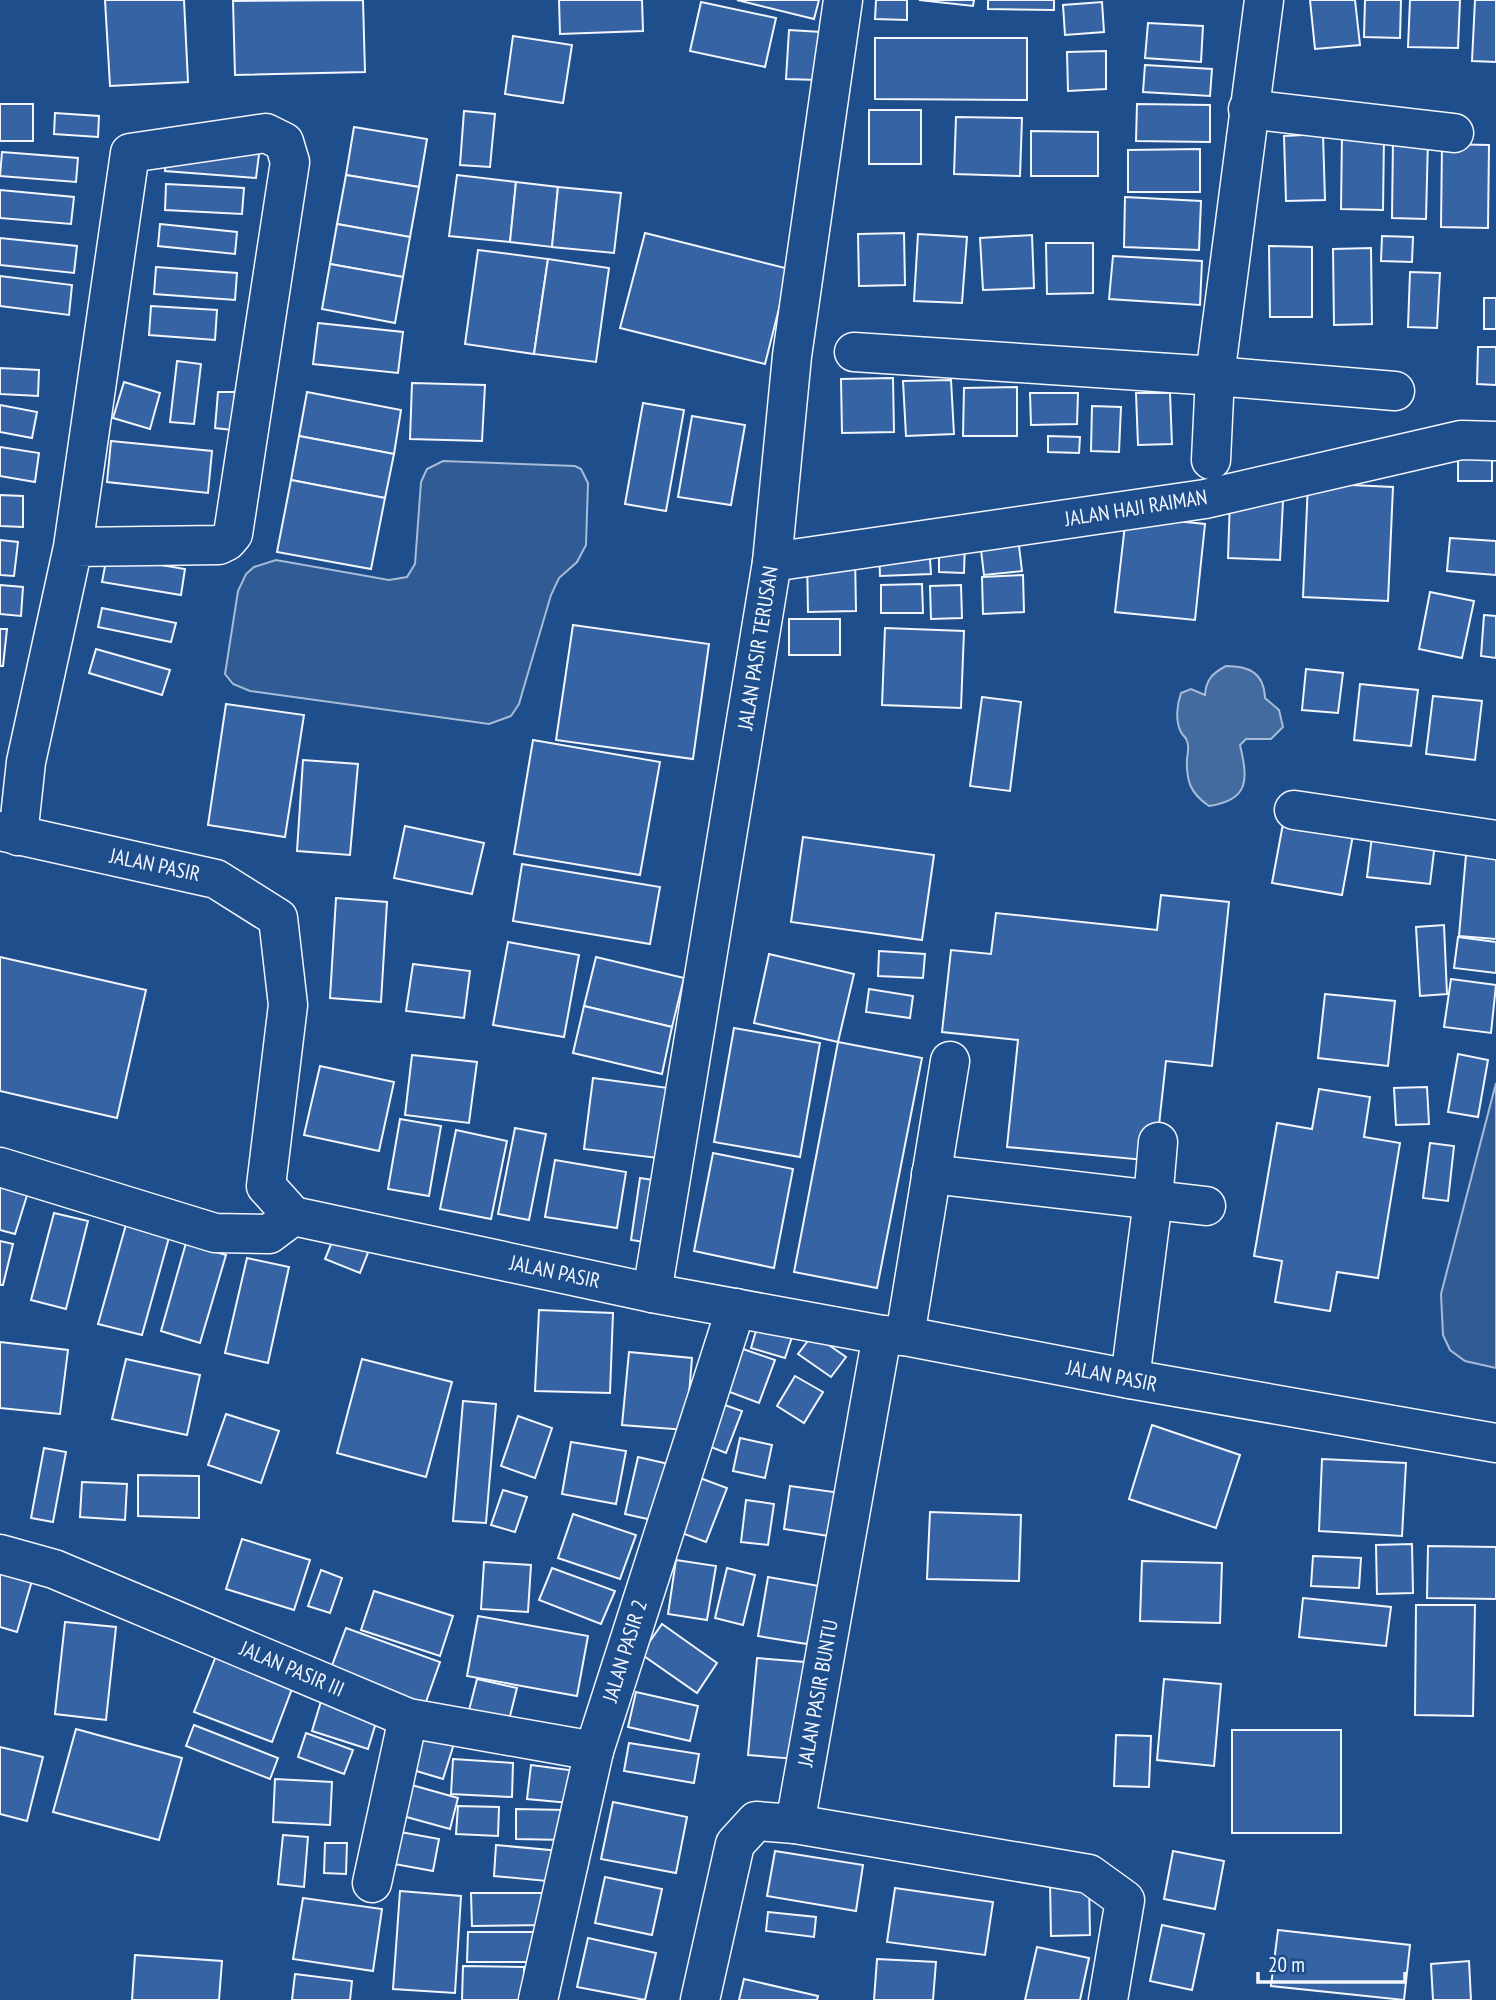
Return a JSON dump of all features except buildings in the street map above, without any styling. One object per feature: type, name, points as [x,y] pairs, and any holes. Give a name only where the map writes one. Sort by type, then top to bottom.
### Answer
[{"type":"street","name":"JALAN PASIR TERUSAN","points":[[652,1293],[772,562],[792,356],[843,0]]},
{"type":"street","points":[[1211,460],[1215,376],[1264,0]]},
{"type":"street","points":[[1248,110],[1454,133]]},
{"type":"street","points":[[9,834],[73,547],[130,153],[266,133],[284,142],[290,162],[233,534],[219,545],[73,547]]},
{"type":"street","points":[[854,352],[1395,391]]},
{"type":"street","name":"JALAN HAJI RAIMAN","points":[[772,562],[1205,499],[1461,440],[1496,440]]},
{"type":"street","points":[[1294,810],[1496,840]]},
{"type":"street","name":"JALAN PASIR","points":[[9,834],[216,878],[278,918],[288,1005],[266,1186],[292,1216],[652,1293],[1496,1443]]},
{"type":"street","name":"JALAN PASIR BUNTU","points":[[795,1824],[893,1336],[931,1174],[950,1061]]},
{"type":"street","points":[[1130,1380],[1158,1142]]},
{"type":"street","points":[[0,1167],[215,1233],[269,1234],[292,1216]]},
{"type":"street","points":[[931,1174],[1206,1206]]},
{"type":"street","name":"JALAN PASIR 2","points":[[538,2000],[594,1751],[736,1308]]},
{"type":"street","name":"JALAN PASIR III","points":[[0,1554],[54,1569],[408,1718],[594,1751]]},
{"type":"street","points":[[372,1883],[408,1718]]},
{"type":"street","points":[[700,2000],[735,1844],[756,1821],[795,1824],[1089,1874],[1125,1900],[1108,2000]]},
{"type":"shaded area","points":[[443,461],[575,466],[581,469],[588,483],[586,545],[577,562],[559,578],[551,595],[519,704],[511,716],[489,724],[250,691],[233,684],[225,674],[238,591],[246,574],[254,567],[276,560],[389,580],[407,577],[415,564],[421,482],[427,469]]},
{"type":"shaded area","points":[[1226,666],[1248,669],[1258,676],[1265,698],[1279,710],[1283,727],[1271,739],[1246,739],[1240,745],[1245,778],[1243,786],[1232,799],[1209,806],[1193,791],[1189,780],[1188,745],[1179,728],[1178,707],[1181,693],[1191,689],[1205,695],[1211,677]]},
{"type":"shaded area","points":[[1496,1083],[1496,1368],[1465,1361],[1450,1350],[1443,1335],[1441,1294]]}]
